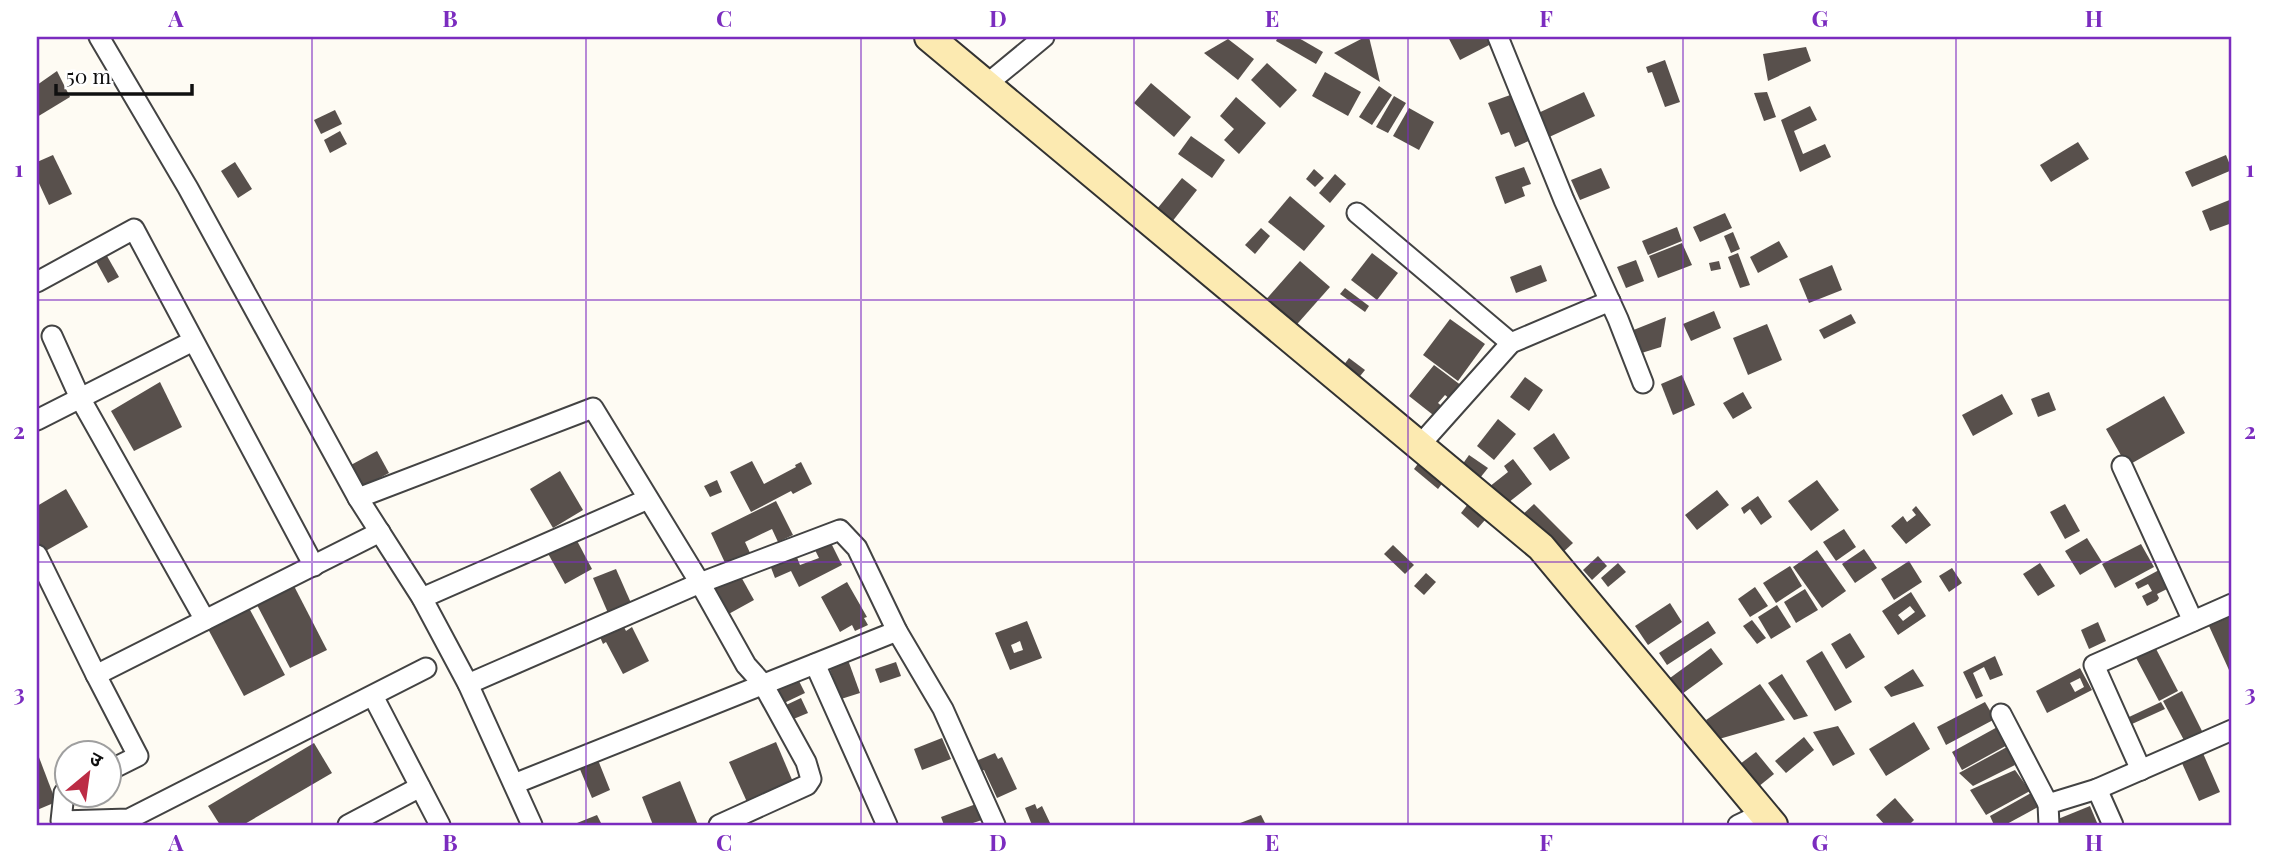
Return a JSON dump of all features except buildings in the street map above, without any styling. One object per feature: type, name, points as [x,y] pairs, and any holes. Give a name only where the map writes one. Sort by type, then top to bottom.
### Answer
[{"type":"street","points":[[99,37],[188,188],[358,498],[422,598],[468,684],[532,825]]},
{"type":"street","points":[[929,37],[1541,547],[1758,821]]},
{"type":"street","points":[[988,85],[1044,37]]},
{"type":"street","points":[[1498,37],[1564,200],[1610,301],[1643,383]]},
{"type":"street","points":[[1357,213],[1511,343]]},
{"type":"street","points":[[37,282],[134,229],[314,566]]},
{"type":"street","points":[[1419,446],[1511,343],[1610,301]]},
{"type":"street","points":[[52,336],[80,398],[205,620]]},
{"type":"street","points":[[37,420],[193,341]]},
{"type":"street","points":[[358,498],[593,408],[700,583],[746,665],[763,684],[806,762],[811,779],[807,785],[719,825]]},
{"type":"street","points":[[2122,466],[2193,621]]},
{"type":"street","points":[[422,598],[648,499]]},
{"type":"street","points":[[468,684],[700,583],[840,530],[857,548],[897,631],[943,709],[995,825]]},
{"type":"street","points":[[96,675],[380,532]]},
{"type":"street","points":[[37,555],[138,756],[122,764]]},
{"type":"street","points":[[2141,770],[2094,665],[2232,604]]},
{"type":"street","points":[[514,784],[897,631]]},
{"type":"street","points":[[816,664],[887,825]]},
{"type":"street","points":[[59,824],[146,819],[426,668]]},
{"type":"street","points":[[373,696],[440,825]]},
{"type":"street","points":[[2001,714],[2048,804],[2049,825]]},
{"type":"street","points":[[2048,804],[2096,789],[2232,730]]},
{"type":"street","points":[[348,825],[420,787]]},
{"type":"street","points":[[2096,789],[2113,825]]}]
